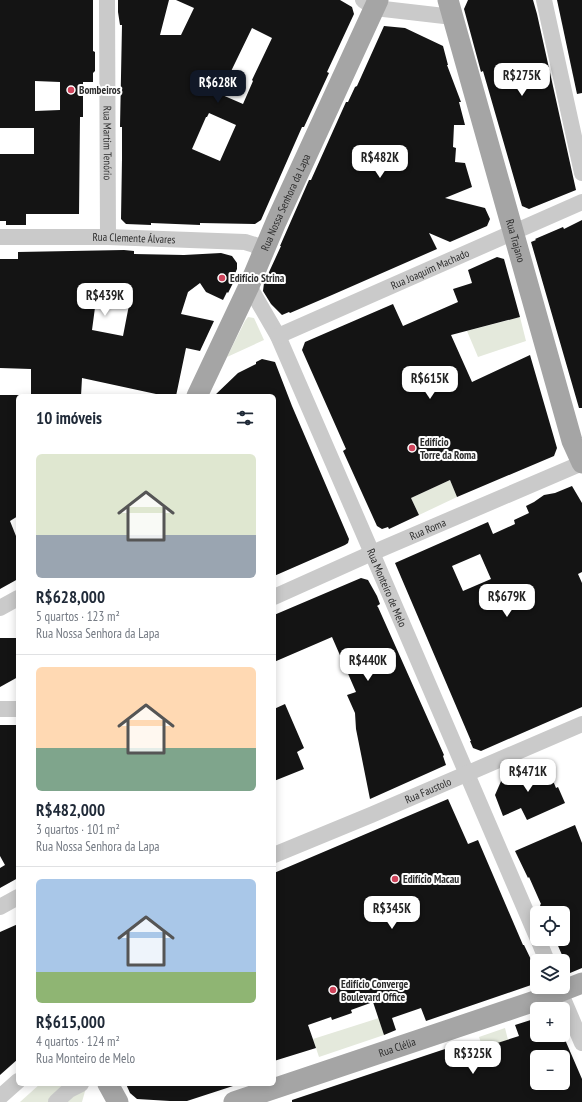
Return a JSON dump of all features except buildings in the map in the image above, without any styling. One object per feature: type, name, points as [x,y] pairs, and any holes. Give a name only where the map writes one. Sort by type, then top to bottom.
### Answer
[{"type":"main road","name":"Rua Nossa Senhora da Lapa","points":[[198,394],[249,286],[372,3]]},
{"type":"main road","name":"Rua Trajano","points":[[451,9],[572,441],[582,463]]},
{"type":"main road","name":"Rua Clélia","points":[[570,986],[582,983]]},
{"type":"main road","name":"Rua Clélia","points":[[234,1102],[545,994]]},
{"type":"main road","points":[[101,1102],[105,1086]]},
{"type":"main road","points":[[109,1086],[118,1102]]},
{"type":"street","name":"Rua Martim Tenório","points":[[107,0],[108,237]]},
{"type":"street","points":[[544,0],[582,173]]},
{"type":"street","points":[[372,3],[451,9]]},
{"type":"street","name":"Rua Joaquim Machado","points":[[278,336],[582,202]]},
{"type":"street","name":"Rua Clemente Álvares","points":[[0,237],[108,237],[245,242],[255,245],[263,254]]},
{"type":"street","name":"Rua Monteiro de Melo","points":[[249,286],[278,336],[468,774],[530,921]]},
{"type":"street","name":"Rua Roma","points":[[276,595],[582,463]]},
{"type":"street","points":[[0,608],[16,599]]},
{"type":"street","points":[[0,710],[16,710]]},
{"type":"street","name":"Rua Faustolo","points":[[276,854],[468,774],[582,724]]},
{"type":"street","points":[[0,907],[16,898]]},
{"type":"street","points":[[561,994],[582,1043]]},
{"type":"street","points":[[0,1097],[16,1083]]},
{"type":"street","points":[[56,1102],[69,1090],[77,1086]]},
{"type":"shaded area","points":[[248,317],[254,318],[264,340],[227,357],[245,321]]},
{"type":"shaded area","points":[[520,317],[526,341],[478,357],[467,331]]},
{"type":"shaded area","points":[[450,480],[457,497],[419,515],[411,498]]},
{"type":"shaded area","points":[[379,1018],[384,1035],[319,1057],[313,1039]]},
{"type":"shaded area","points":[[505,1028],[508,1040],[483,1048],[479,1037]]},
{"type":"shaded area","points":[[38,1086],[86,1086],[82,1102],[20,1102]]},
{"type":"place","name":"Bombeiros","points":[[71,90]]},
{"type":"place","name":"Edifício Strina","points":[[222,278]]},
{"type":"place","name":"Edifício Torre da Roma","points":[[412,448]]},
{"type":"place","name":"Edifício Macau","points":[[395,879]]},
{"type":"place","name":"Edifício Converge Boulevard Office","points":[[333,990]]}]
